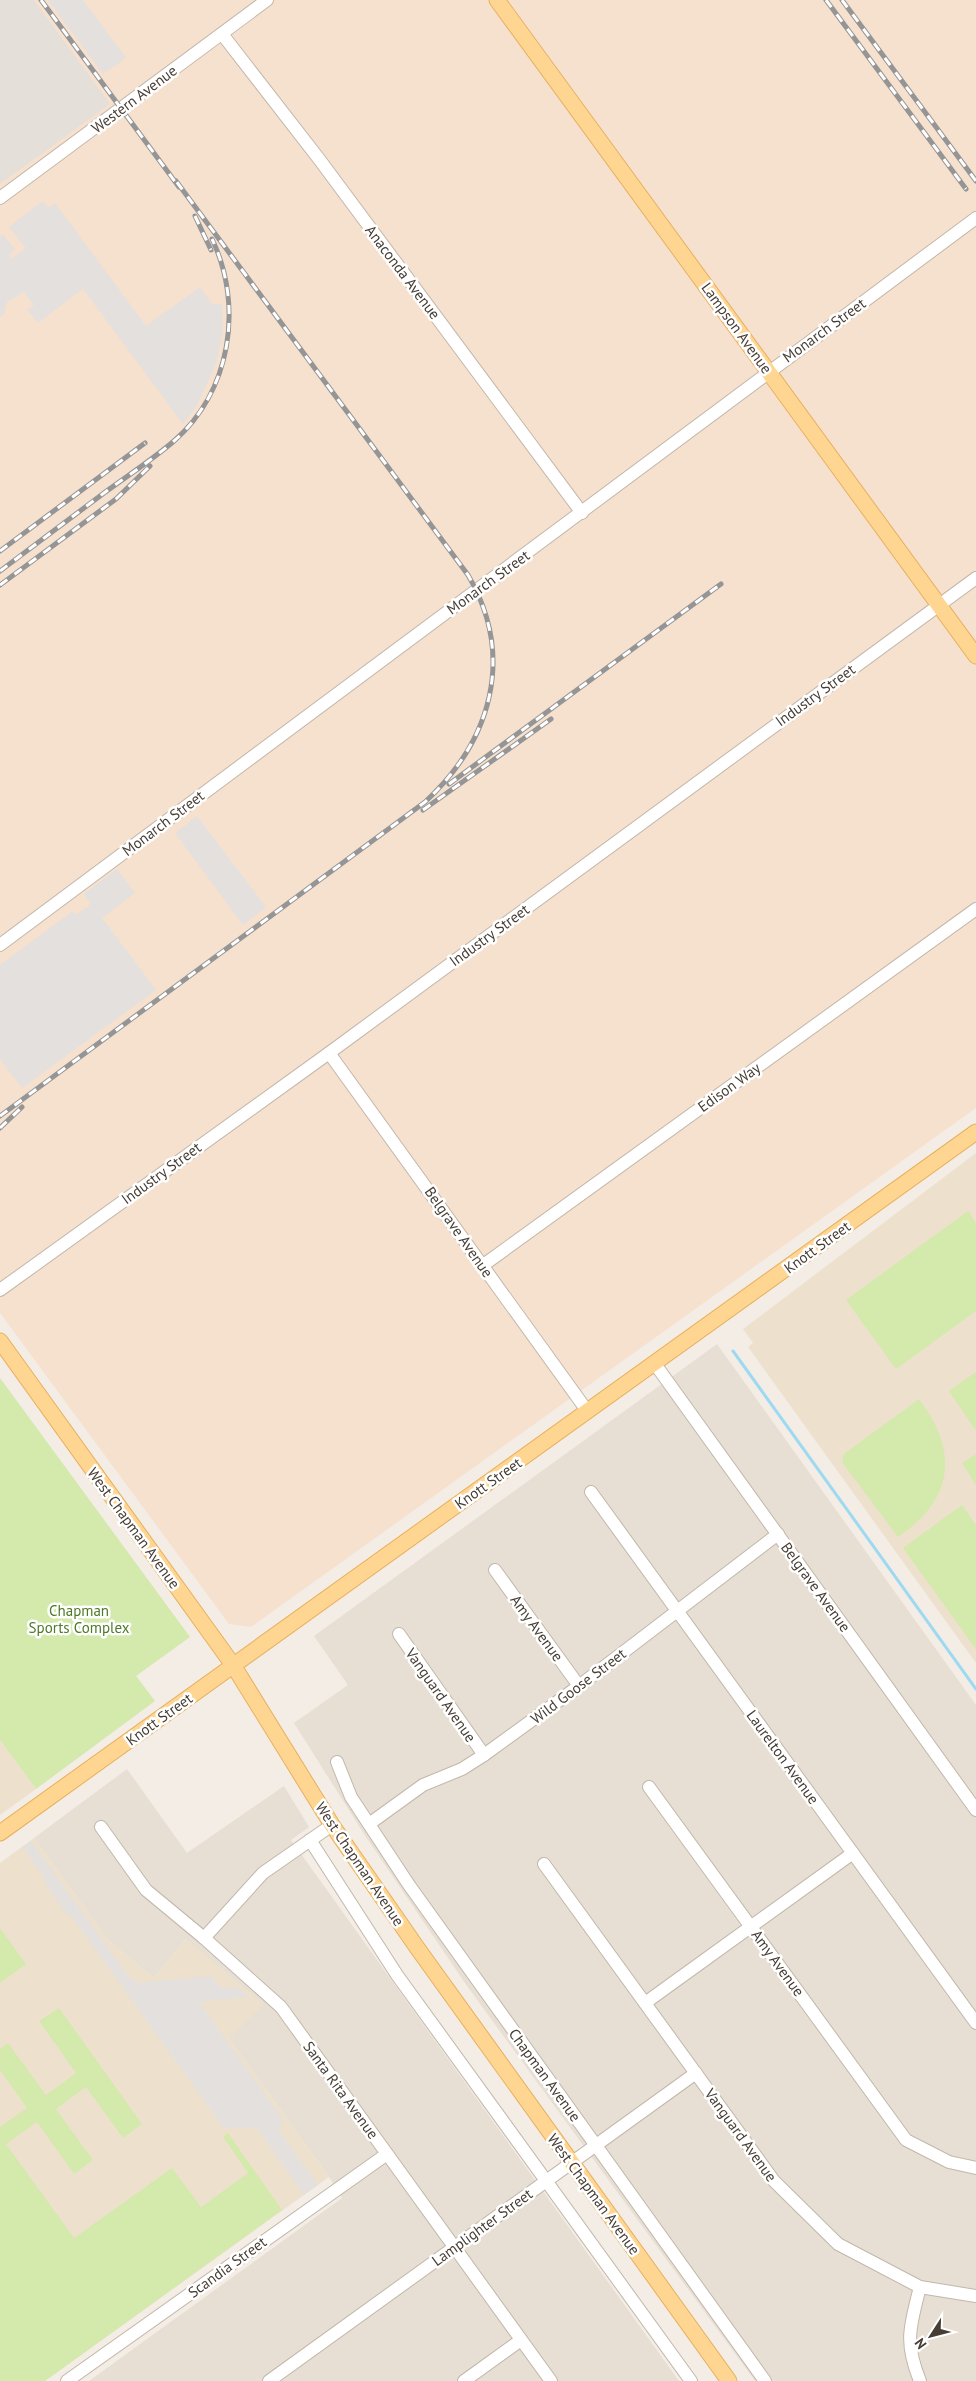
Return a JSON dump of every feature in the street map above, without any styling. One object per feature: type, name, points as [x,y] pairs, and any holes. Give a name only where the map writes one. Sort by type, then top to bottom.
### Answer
[{"type":"main road","name":"Lampson Avenue","points":[[497,0],[976,656]]},
{"type":"main road","name":"Knott Street","points":[[0,1833],[976,1132]]},
{"type":"main road","name":"West Chapman Avenue","points":[[0,1341],[233,1665],[332,1825],[418,1949],[729,2381]]},
{"type":"street","name":"Western Avenue","points":[[0,198],[267,0]]},
{"type":"street","name":"Anaconda Avenue","points":[[222,34],[320,159],[582,513]]},
{"type":"street","name":"Monarch Street","points":[[0,945],[582,513],[768,371],[976,218]]},
{"type":"street","name":"Industry Street","points":[[0,1290],[329,1053],[937,604],[976,578]]},
{"type":"street","name":"Edison Way","points":[[482,1266],[976,909]]},
{"type":"street","name":"Belgrave Avenue","points":[[329,1053],[588,1412]]},
{"type":"street","name":"Belgrave Avenue","points":[[655,1364],[976,1810]]},
{"type":"street","name":"Laurelton Avenue","points":[[591,1492],[976,2023]]},
{"type":"street","name":"Wild Goose Street","points":[[369,1824],[423,1785],[462,1769],[484,1756],[778,1534]]},
{"type":"street","name":"Amy Avenue","points":[[495,1570],[579,1686]]},
{"type":"street","name":"Vanguard Avenue","points":[[399,1634],[484,1756]]},
{"type":"street","name":"Chapman Avenue","points":[[337,1762],[351,1797],[414,1893],[765,2381]]},
{"type":"street","name":"Amy Avenue","points":[[649,1787],[906,2140],[949,2162],[976,2168]]},
{"type":"street","points":[[204,1938],[263,1873],[332,1825]]},
{"type":"street","name":"Santa Rita Avenue","points":[[101,1827],[146,1890],[204,1938],[281,2007],[550,2381]]},
{"type":"street","points":[[310,1840],[397,1974],[690,2381]]},
{"type":"street","points":[[645,2003],[853,1853]]},
{"type":"street","name":"Vanguard Avenue","points":[[544,1864],[774,2181],[838,2244],[920,2287],[976,2296]]},
{"type":"street","name":"Lamplighter Street","points":[[269,2381],[696,2073]]},
{"type":"street","name":"Scandia Street","points":[[67,2381],[387,2154]]},
{"type":"street","points":[[920,2287],[909,2332],[911,2360],[920,2381]]},
{"type":"street","points":[[464,2381],[521,2340]]},
{"type":"shaded area","points":[[0,0],[976,0],[976,1108],[251,1627],[229,1624],[0,1313]]},
{"type":"shaded area","points":[[0,0],[34,0],[110,104],[0,184]]},
{"type":"shaded area","points":[[48,0],[83,0],[126,58],[103,74]]},
{"type":"shaded area","points":[[43,201],[48,208],[55,203],[146,326],[200,287],[212,304],[222,304],[223,331],[216,364],[196,407],[183,424],[27,213]]},
{"type":"shaded area","points":[[27,213],[83,289],[38,323],[27,310],[34,305],[24,292],[7,302],[4,314],[0,317],[0,237],[3,234],[15,250],[9,255],[11,259],[26,248],[9,227]]},
{"type":"shaded area","points":[[197,816],[266,907],[243,925],[175,833]]},
{"type":"shaded area","points":[[117,869],[135,893],[102,918],[156,990],[22,1088],[0,1059],[0,965],[73,911],[76,915],[91,904],[84,894]]},
{"type":"shaded area","points":[[976,1153],[976,1663],[748,1347],[753,1343],[743,1329]]},
{"type":"shaded area","points":[[717,1344],[976,1705],[976,2381],[755,2381],[467,1986],[364,1834],[294,1723],[348,1685],[314,1636]]},
{"type":"shaded area","points":[[0,1740],[36,1789],[0,1815]]},
{"type":"shaded area","points":[[127,1769],[187,1853],[284,1786],[309,1827],[291,1840],[679,2381],[89,2381],[342,2198],[229,2038],[186,1939],[154,1978],[108,1940],[34,1838]]},
{"type":"shaded area","points":[[34,1838],[108,1940],[154,1978],[186,1939],[264,2004],[229,2038],[329,2177],[45,2381],[0,2381],[0,1863]]},
{"type":"shaded area","points":[[31,1841],[128,1976],[137,1983],[211,1976],[221,1988],[237,1987],[249,1997],[199,2002],[283,2120],[279,2131],[318,2185],[304,2195],[257,2128],[224,2128],[72,1917],[67,1914],[46,1885],[45,1879],[22,1847]]},
{"type":"green space","points":[[968,1211],[976,1223],[976,1311],[896,1369],[846,1300]]},
{"type":"green space","points":[[976,1372],[976,1431],[949,1391]]},
{"type":"green space","name":"Chapman Sports Complex","points":[[0,1378],[190,1637],[136,1676],[155,1701],[36,1789],[0,1740]]},
{"type":"green space","points":[[919,1399],[932,1419],[940,1438],[945,1456],[944,1474],[940,1491],[931,1507],[917,1522],[898,1537],[842,1462],[844,1454]]},
{"type":"green space","points":[[976,1454],[976,1485],[962,1463]]},
{"type":"green space","points":[[962,1505],[976,1525],[976,1649],[903,1548]]},
{"type":"green space","points":[[0,1928],[26,1964],[0,1983]]},
{"type":"green space","points":[[59,2008],[142,2124],[123,2138],[86,2087],[56,2109],[93,2160],[74,2174],[37,2122],[6,2144],[74,2238],[172,2168],[201,2207],[248,2173],[223,2137],[228,2133],[282,2210],[45,2381],[0,2381],[0,2127],[27,2108],[0,2070],[0,2049],[8,2043],[46,2095],[76,2073],[39,2021]]},
{"type":"waterway","points":[[733,1351],[976,1689]]},
{"type":"railway","points":[[41,0],[179,187]]},
{"type":"railway","points":[[826,0],[966,189]]},
{"type":"railway","points":[[842,0],[976,181]]},
{"type":"railway","points":[[0,1116],[425,802],[448,778],[466,752],[480,725],[489,696],[493,667],[491,636],[483,606],[468,575],[176,181]]},
{"type":"railway","points":[[195,216],[211,250]]},
{"type":"railway","points":[[0,571],[166,448],[193,421],[208,398],[220,373],[229,319],[228,292],[222,265],[212,239]]},
{"type":"railway","points":[[0,551],[145,443]]},
{"type":"railway","points":[[0,585],[116,499],[150,466]]},
{"type":"railway","points":[[449,784],[721,584]]},
{"type":"railway","points":[[423,810],[551,719]]},
{"type":"railway","points":[[0,1128],[22,1107]]}]
